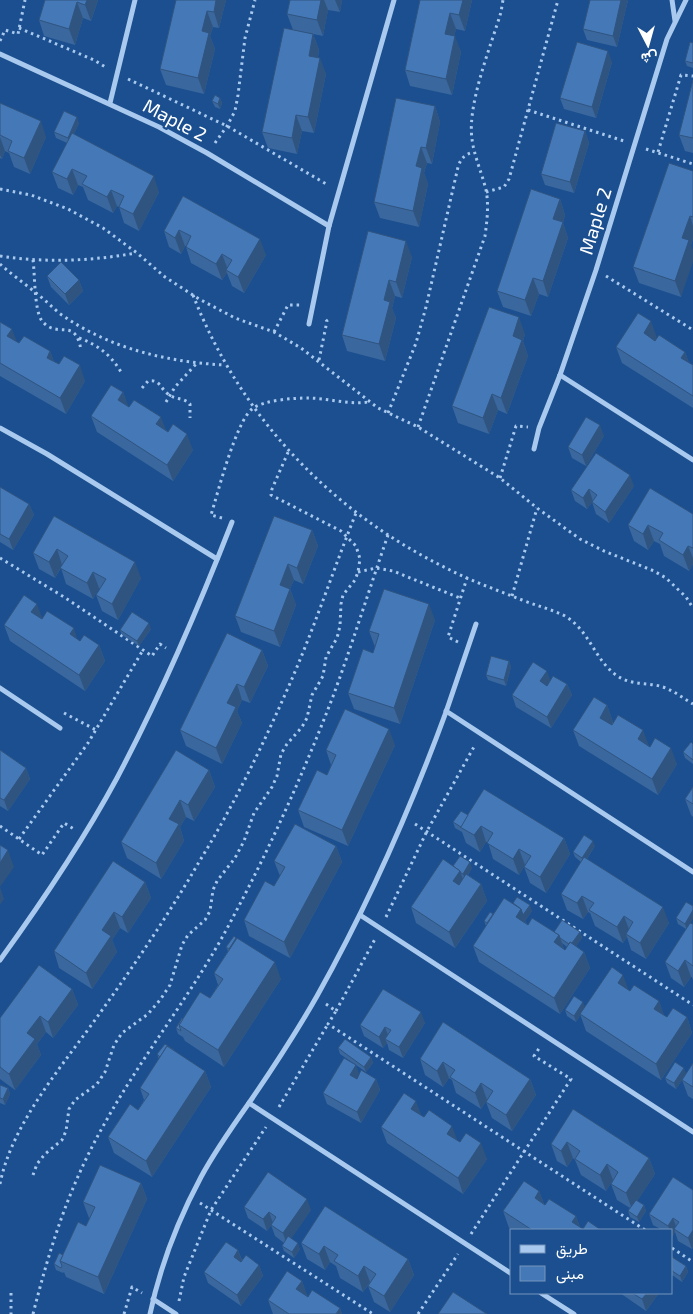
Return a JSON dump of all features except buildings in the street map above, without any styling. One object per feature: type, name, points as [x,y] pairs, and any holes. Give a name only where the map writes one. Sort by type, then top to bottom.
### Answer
[{"type":"street","points":[[110,103],[135,0]]},
{"type":"street","points":[[308,324],[329,226],[394,0]]},
{"type":"street","points":[[672,0],[675,21]]},
{"type":"street","name":"Maple 2","points":[[534,449],[539,428],[560,375],[596,270],[667,40],[686,0]]},
{"type":"street","name":"Maple 2","points":[[0,54],[110,103],[207,153],[329,226]]},
{"type":"street","points":[[560,375],[693,460]]},
{"type":"street","points":[[0,428],[47,454],[218,559]]},
{"type":"street","points":[[0,960],[50,888],[120,772],[177,655],[232,522]]},
{"type":"street","points":[[150,1314],[166,1257],[201,1176],[284,1052],[316,998],[360,915],[405,817],[446,711],[476,624]]},
{"type":"street","points":[[0,688],[60,728]]},
{"type":"street","points":[[446,711],[693,872]]},
{"type":"street","points":[[360,915],[693,1132]]},
{"type":"street","points":[[249,1103],[510,1273]]},
{"type":"street","points":[[543,1294],[574,1314]]},
{"type":"street","points":[[153,1299],[176,1314]]},
{"type":"path","points":[[0,28],[18,34],[26,0]]},
{"type":"path","points":[[207,153],[228,126],[235,111],[245,38],[255,0]]},
{"type":"path","points":[[418,428],[485,236],[488,215],[486,192],[471,138],[471,120],[474,101],[503,0]]},
{"type":"path","points":[[486,192],[504,187],[509,179],[558,0]]},
{"type":"path","points":[[19,28],[94,60],[228,126],[329,186],[325,194]]},
{"type":"path","points":[[0,42],[4,30]]},
{"type":"path","points":[[658,152],[681,75],[693,76]]},
{"type":"path","points":[[528,110],[693,164]]},
{"type":"path","points":[[388,413],[416,343],[458,166],[461,159],[467,154],[474,152]]},
{"type":"path","points":[[0,189],[31,195],[68,209],[103,228],[166,277],[193,295],[236,318],[274,332],[301,348],[319,360],[369,402],[418,428],[500,478],[580,539],[666,578],[693,608]]},
{"type":"path","points":[[0,256],[33,260],[68,261],[137,253]]},
{"type":"path","points":[[33,260],[38,313],[42,320],[54,329],[69,330],[75,333],[79,338],[108,354],[121,372]]},
{"type":"path","points":[[0,264],[59,312],[110,342],[138,352],[167,359],[196,364],[226,365]]},
{"type":"path","points":[[596,270],[693,329]]},
{"type":"path","points":[[193,295],[204,324],[226,365],[254,408],[289,450],[316,478],[356,513],[419,554],[467,578],[566,617],[578,626],[602,660],[617,676],[638,684],[662,687],[693,704]]},
{"type":"path","points":[[274,332],[288,305],[312,306]]},
{"type":"path","points":[[75,333],[79,325]]},
{"type":"path","points":[[79,338],[81,350]]},
{"type":"path","points":[[166,402],[185,375],[196,364]]},
{"type":"path","points":[[142,388],[148,380],[154,380],[159,383],[170,396],[186,400],[190,404],[190,418]]},
{"type":"path","points":[[232,522],[211,515],[238,431],[245,418],[254,408],[271,402],[298,399],[325,399],[352,403],[369,402]]},
{"type":"path","points":[[500,478],[516,426],[539,428]]},
{"type":"path","points":[[33,1175],[41,1159],[62,1140],[66,1131],[68,1109],[75,1100],[97,1084],[105,1072],[114,1045],[122,1034],[148,1014],[170,985],[182,945],[188,935],[205,920],[210,911],[213,890],[235,858],[244,841],[254,813],[272,787],[277,776],[281,754],[302,727],[312,695],[322,676],[326,657],[337,638],[340,626],[340,604],[343,595],[358,572],[360,559],[356,546],[347,536],[331,525],[271,495],[289,450]]},
{"type":"path","points":[[512,596],[538,508]]},
{"type":"path","points":[[0,1184],[10,1151],[22,1127],[50,1082],[166,918],[233,802],[291,679],[356,513]]},
{"type":"path","points":[[34,1314],[46,1265],[62,1214],[82,1166],[107,1119],[186,997],[231,922],[286,812],[332,698],[388,535]]},
{"type":"path","points":[[0,558],[152,656],[160,644],[177,655]]},
{"type":"path","points":[[358,572],[376,568],[394,570],[460,598]]},
{"type":"path","points":[[467,578],[448,637],[468,645]]},
{"type":"path","points":[[19,839],[88,743],[143,650]]},
{"type":"path","points":[[51,721],[60,711],[96,730]]},
{"type":"path","points":[[176,1314],[184,1277],[211,1210],[272,1118],[336,1011],[381,928],[427,831],[482,734]]},
{"type":"path","points":[[405,817],[693,1005]]},
{"type":"path","points":[[0,826],[42,855],[64,823],[83,835]]},
{"type":"path","points":[[316,998],[336,1011]]},
{"type":"path","points":[[328,1024],[643,1229]]},
{"type":"path","points":[[418,1314],[571,1079],[534,1056],[548,1037]]},
{"type":"path","points":[[191,1197],[373,1314]]},
{"type":"path","points":[[673,1249],[693,1262]]},
{"type":"path","points":[[124,1314],[132,1287],[153,1299]]},
{"type":"path","points":[[11,1293],[11,1314]]}]
